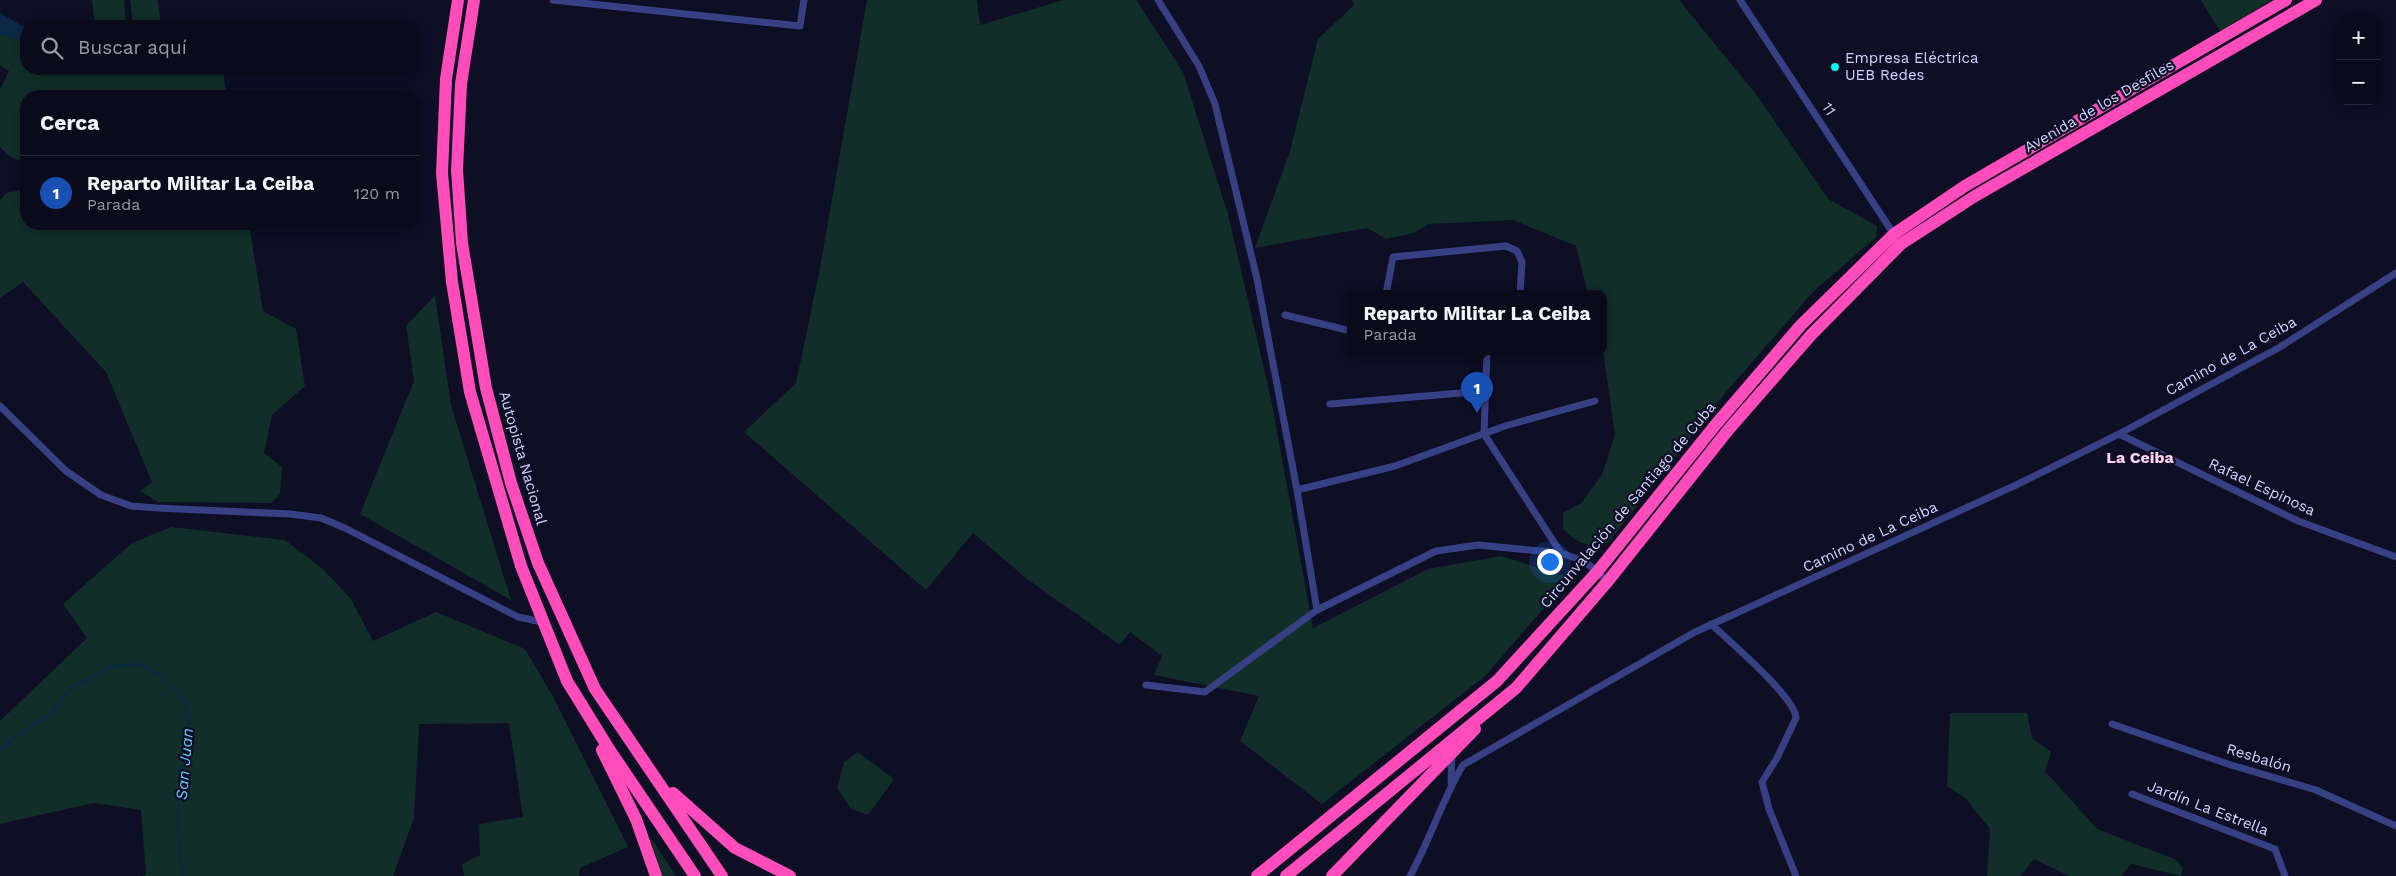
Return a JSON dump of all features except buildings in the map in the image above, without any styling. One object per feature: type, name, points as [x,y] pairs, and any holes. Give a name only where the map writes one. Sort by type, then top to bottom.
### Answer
[{"type":"highway","points":[[458,0],[446,79],[442,173],[452,282],[470,392],[504,512],[521,566],[542,622],[567,681],[636,819],[656,876]]},
{"type":"highway","name":"Autopista Nacional","points":[[474,0],[461,84],[457,170],[462,242],[486,388],[511,483],[538,563],[595,689],[722,876]]},
{"type":"highway","name":"Avenida de los Desfiles","points":[[1901,244],[2090,122],[2286,0]]},
{"type":"highway","name":"Avenida de los Desfiles","points":[[1894,234],[1964,186],[2090,122],[2316,0]]},
{"type":"highway","name":"Circunvalación de Santiago de Cuba","points":[[1255,876],[1281,857],[1497,681],[1597,572],[1717,423],[1801,325],[1894,234]]},
{"type":"highway","name":"Circunvalación de Santiago de Cuba","points":[[1286,876],[1516,688],[1608,580],[1729,429],[1805,342],[1901,244]]},
{"type":"highway","points":[[567,681],[609,749],[695,876]]},
{"type":"highway","points":[[1332,876],[1516,688]]},
{"type":"highway","points":[[652,772],[734,848],[790,876]]},
{"type":"street","points":[[553,0],[800,26],[804,0]]},
{"type":"street","points":[[1158,0],[1199,66],[1215,104],[1245,222],[1298,490],[1318,610]]},
{"type":"street","name":"11","points":[[1740,0],[1901,244]]},
{"type":"street","points":[[1387,290],[1393,257],[1506,246],[1517,251],[1522,262],[1520,290]]},
{"type":"street","name":"Camino de La Ceiba","points":[[1410,876],[1423,852],[1451,785],[1463,765],[1711,624],[2016,485],[2119,434],[2280,347],[2396,273]]},
{"type":"street","points":[[1285,316],[1347,330]]},
{"type":"street","points":[[1487,355],[1484,434],[1561,553]]},
{"type":"street","points":[[1330,404],[1485,392]]},
{"type":"street","points":[[1298,490],[1395,466],[1484,434],[1594,401]]},
{"type":"street","points":[[0,406],[66,471],[101,496],[131,506],[290,514],[321,518],[345,528],[518,617],[542,622]]},
{"type":"street","name":"Rafael Espinosa","points":[[2119,434],[2298,521],[2396,557]]},
{"type":"street","points":[[1146,685],[1205,692],[1318,610],[1436,551],[1478,545],[1561,553],[1584,561],[1608,580]]},
{"type":"street","points":[[1711,624],[1794,707],[1796,718],[1777,758],[1762,782],[1769,809],[1796,876]]},
{"type":"street","name":"Resbalón","points":[[2112,724],[2231,765],[2316,790],[2396,826]]},
{"type":"street","points":[[1451,785],[1452,753]]},
{"type":"street","name":"Jardín La Estrella","points":[[2132,794],[2275,849],[2285,876]]},
{"type":"green space","points":[[92,0],[124,0],[126,20],[94,20]]},
{"type":"green space","points":[[130,0],[158,0],[160,20],[132,20]]},
{"type":"green space","points":[[867,0],[977,0],[980,25],[1063,0],[1136,0],[1183,72],[1228,214],[1271,399],[1313,628],[1428,569],[1501,556],[1570,578],[1485,676],[1322,804],[1240,741],[1259,696],[1154,675],[1162,656],[1130,632],[1120,645],[1027,579],[973,533],[926,590],[744,432],[796,383],[819,273]]},
{"type":"green space","points":[[1352,0],[1679,0],[1759,98],[1828,199],[1877,226],[1876,237],[1813,292],[1727,391],[1608,543],[1583,543],[1563,529],[1563,513],[1581,503],[1602,475],[1615,435],[1604,355],[1607,355],[1607,290],[1587,290],[1576,246],[1513,220],[1429,224],[1414,233],[1386,239],[1367,228],[1255,248],[1290,151],[1318,39],[1354,5]]},
{"type":"green space","points":[[2201,0],[2272,0],[2220,31]]},
{"type":"green space","points":[[0,34],[20,41],[20,75],[224,75],[226,90],[20,90],[20,161],[8,155],[0,147],[0,89],[9,71],[0,65]]},
{"type":"green space","points":[[20,190],[20,230],[250,230],[263,311],[296,329],[305,386],[272,415],[264,453],[282,467],[280,494],[271,503],[158,502],[140,491],[152,482],[106,372],[23,282],[0,298],[0,200],[6,193]]},
{"type":"green space","points":[[435,295],[451,405],[511,600],[360,514],[414,381],[406,326]]},
{"type":"green space","points":[[171,527],[285,540],[323,569],[351,599],[373,641],[436,612],[525,649],[551,693],[628,847],[580,868],[579,876],[464,876],[462,864],[480,855],[479,824],[523,817],[509,723],[419,724],[414,818],[393,876],[142,876],[146,874],[141,810],[94,803],[0,824],[0,721],[87,638],[63,604],[132,543]]},
{"type":"green space","points":[[1950,713],[2027,713],[2032,738],[2051,752],[2045,771],[2097,829],[2177,860],[2183,869],[2181,876],[2131,864],[2121,876],[2069,876],[2034,859],[2020,876],[1987,876],[1990,829],[1965,798],[1947,786]]},
{"type":"green space","points":[[858,752],[894,779],[868,815],[851,809],[837,788],[844,762]]},
{"type":"green space","points":[[650,836],[676,876],[661,876]]},
{"type":"water","points":[[0,13],[20,25],[20,41],[0,34]]},
{"type":"waterway","name":"San Juan","points":[[0,750],[12,739],[51,713],[72,687],[99,674],[105,667],[140,664],[162,677],[184,701],[189,728],[179,794],[178,827],[182,876]]},
{"type":"place","name":"Empresa Eléctrica UEB Redes","points":[[1835,67]]},
{"type":"place","name":"Reparto Militar La Ceiba","points":[[1477,413]]},
{"type":"district","name":"La Ceiba","points":[[2140,457]]}]
